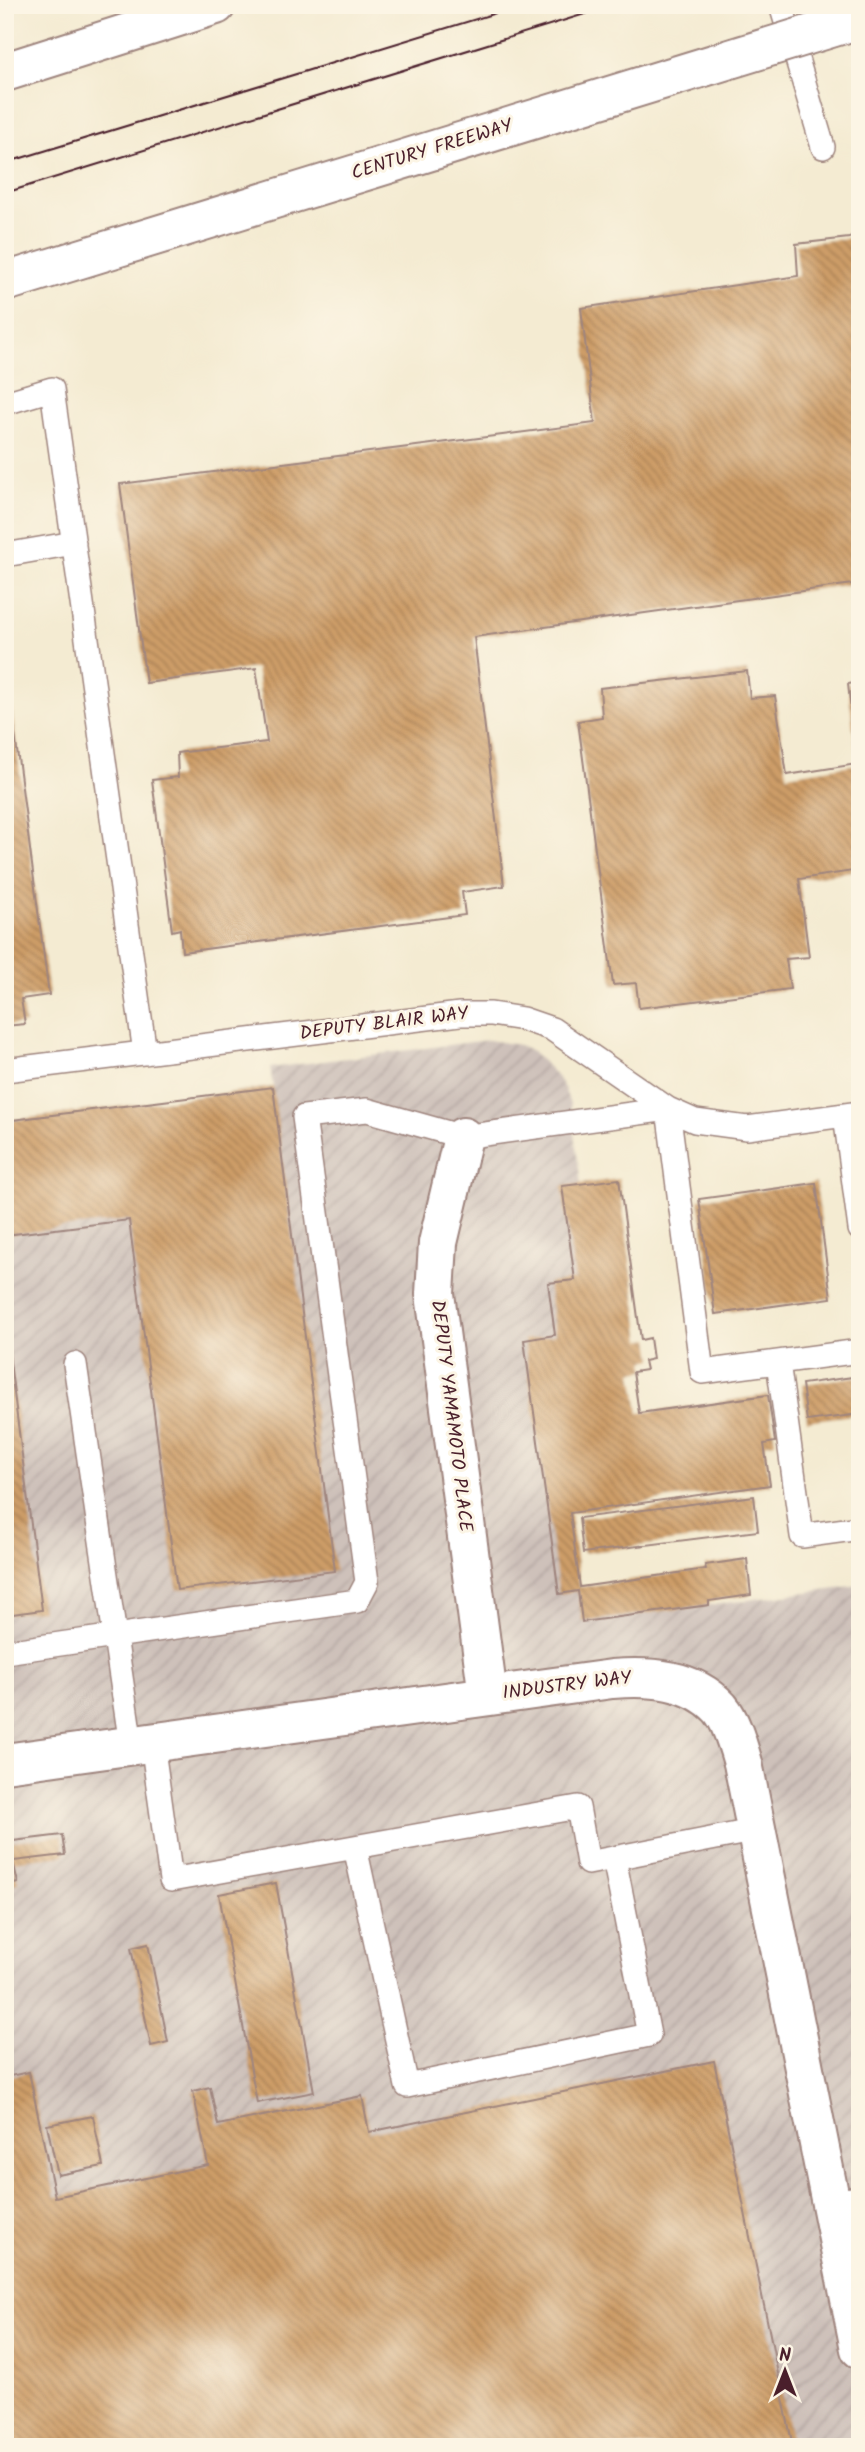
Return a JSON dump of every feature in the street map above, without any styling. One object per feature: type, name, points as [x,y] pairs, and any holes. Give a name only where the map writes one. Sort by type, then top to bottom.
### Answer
[{"type":"main road","points":[[5,72],[216,5]]},
{"type":"main road","name":"CENTURY FREEWAY","points":[[5,282],[860,19]]},
{"type":"main road","name":"DEPUTY YAMAMOTO PLACE","points":[[463,1137],[438,1243],[435,1294],[488,1696]]},
{"type":"main road","name":"INDUSTRY WAY","points":[[5,1763],[612,1679],[647,1677],[675,1681],[702,1695],[720,1709],[734,1736],[743,1763],[845,2200],[860,2349]]},
{"type":"lane","points":[[781,5],[823,147]]},
{"type":"lane","points":[[5,403],[52,389],[145,1053]]},
{"type":"lane","points":[[5,555],[74,543]]},
{"type":"lane","name":"DEPUTY BLAIR WAY","points":[[5,1070],[460,1014],[491,1013],[523,1019],[552,1029],[668,1109],[695,1121],[747,1128],[852,1114]]},
{"type":"lane","points":[[5,1652],[357,1601],[367,1581],[304,1117],[367,1110],[463,1137],[668,1109],[702,1371],[860,1351]]},
{"type":"lane","points":[[852,1114],[860,1229]]},
{"type":"lane","points":[[778,1362],[802,1536],[860,1528]]},
{"type":"lane","points":[[75,1364],[115,1636],[172,1880],[579,1807],[588,1863],[757,1830]]},
{"type":"lane","points":[[355,1847],[407,2086],[649,2035],[614,1858]]},
{"type":"shaded area","points":[[488,1040],[519,1045],[534,1053],[555,1074],[570,1104],[581,1184],[562,1187],[575,1280],[548,1284],[555,1335],[524,1340],[559,1593],[578,1591],[583,1622],[860,1585],[860,2447],[5,2447],[5,1121],[273,1087],[270,1068]]},
{"type":"building","points":[[860,226],[860,583],[474,637],[504,886],[462,892],[465,915],[182,952],[180,929],[172,931],[152,780],[178,777],[177,753],[267,742],[256,668],[146,683],[120,484],[595,423],[581,308],[798,276],[796,244],[849,238]]},
{"type":"building","points":[[5,658],[49,995],[21,999],[25,1024],[5,1026]]},
{"type":"building","points":[[747,671],[750,698],[775,696],[787,775],[857,764],[848,684],[860,682],[860,870],[799,879],[809,957],[786,959],[790,989],[639,1008],[636,983],[613,985],[578,721],[602,717],[600,688]]},
{"type":"building","points":[[273,1087],[335,1571],[177,1590],[129,1220],[5,1235],[5,1121]]},
{"type":"building","points":[[619,1179],[641,1340],[650,1338],[653,1359],[644,1361],[646,1370],[633,1372],[639,1413],[768,1395],[775,1442],[764,1444],[770,1485],[570,1513],[580,1587],[706,1569],[705,1565],[747,1559],[751,1595],[709,1601],[709,1605],[582,1622],[578,1591],[559,1594],[524,1340],[555,1335],[548,1283],[575,1280],[562,1186]]},
{"type":"building","points":[[816,1183],[831,1298],[715,1314],[699,1199]]},
{"type":"building","points":[[7,1339],[42,1610],[5,1615],[5,1340]]},
{"type":"building","points":[[860,1376],[860,1414],[807,1421],[802,1384]]},
{"type":"building","points":[[754,1496],[758,1531],[583,1553],[579,1518]]},
{"type":"building","points":[[62,1835],[65,1855],[13,1861],[18,1883],[5,1886],[5,1842]]},
{"type":"building","points":[[276,1883],[314,2092],[257,2103],[219,1894]]},
{"type":"building","points":[[148,1944],[168,2042],[151,2046],[131,1948]]},
{"type":"building","points":[[714,2061],[793,2447],[5,2447],[5,2077],[29,2072],[55,2197],[208,2165],[193,2091],[210,2087],[218,2125],[362,2096],[369,2132]]},
{"type":"building","points":[[93,2116],[103,2166],[58,2175],[47,2125]]},
{"type":"tram line","points":[[5,163],[522,5]]},
{"type":"tram line","points":[[5,193],[614,5]]}]
